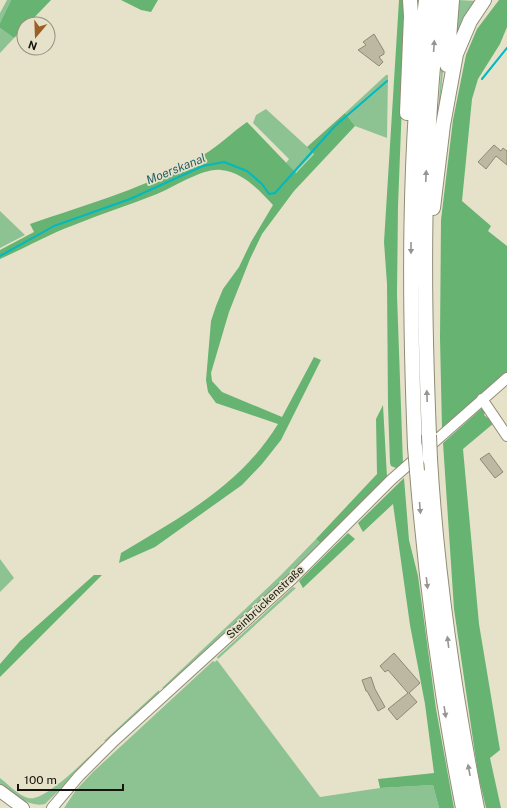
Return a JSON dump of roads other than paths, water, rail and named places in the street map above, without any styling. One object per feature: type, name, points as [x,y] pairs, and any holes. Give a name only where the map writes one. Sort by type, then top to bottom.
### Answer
[{"type":"highway","points":[[410,0],[411,16],[405,170],[411,209]]},
{"type":"highway","points":[[411,16],[414,0]]},
{"type":"highway","points":[[426,0],[417,106],[411,209],[410,321],[415,447],[423,544],[435,650],[463,808]]},
{"type":"highway","points":[[440,0],[435,37],[427,144],[425,211],[430,459],[434,523],[449,647],[477,808]]},
{"type":"highway","points":[[426,299],[429,279],[431,227],[443,125],[452,0]]},
{"type":"highway","points":[[443,125],[456,54],[470,21],[484,0]]},
{"type":"main road","points":[[0,791],[23,808]]},
{"type":"street","name":"Steinbrückenstraße","points":[[52,808],[79,776],[114,741],[292,579],[391,480],[507,378]]},
{"type":"street","points":[[482,399],[507,436]]},
{"type":"waterway","name":"Moerskanal","points":[[482,79],[507,48]]},
{"type":"waterway","name":"Moerskanal","points":[[0,256],[54,226],[130,199],[203,166],[224,162],[247,171],[262,184],[269,194],[275,193],[335,126],[387,81]]}]
